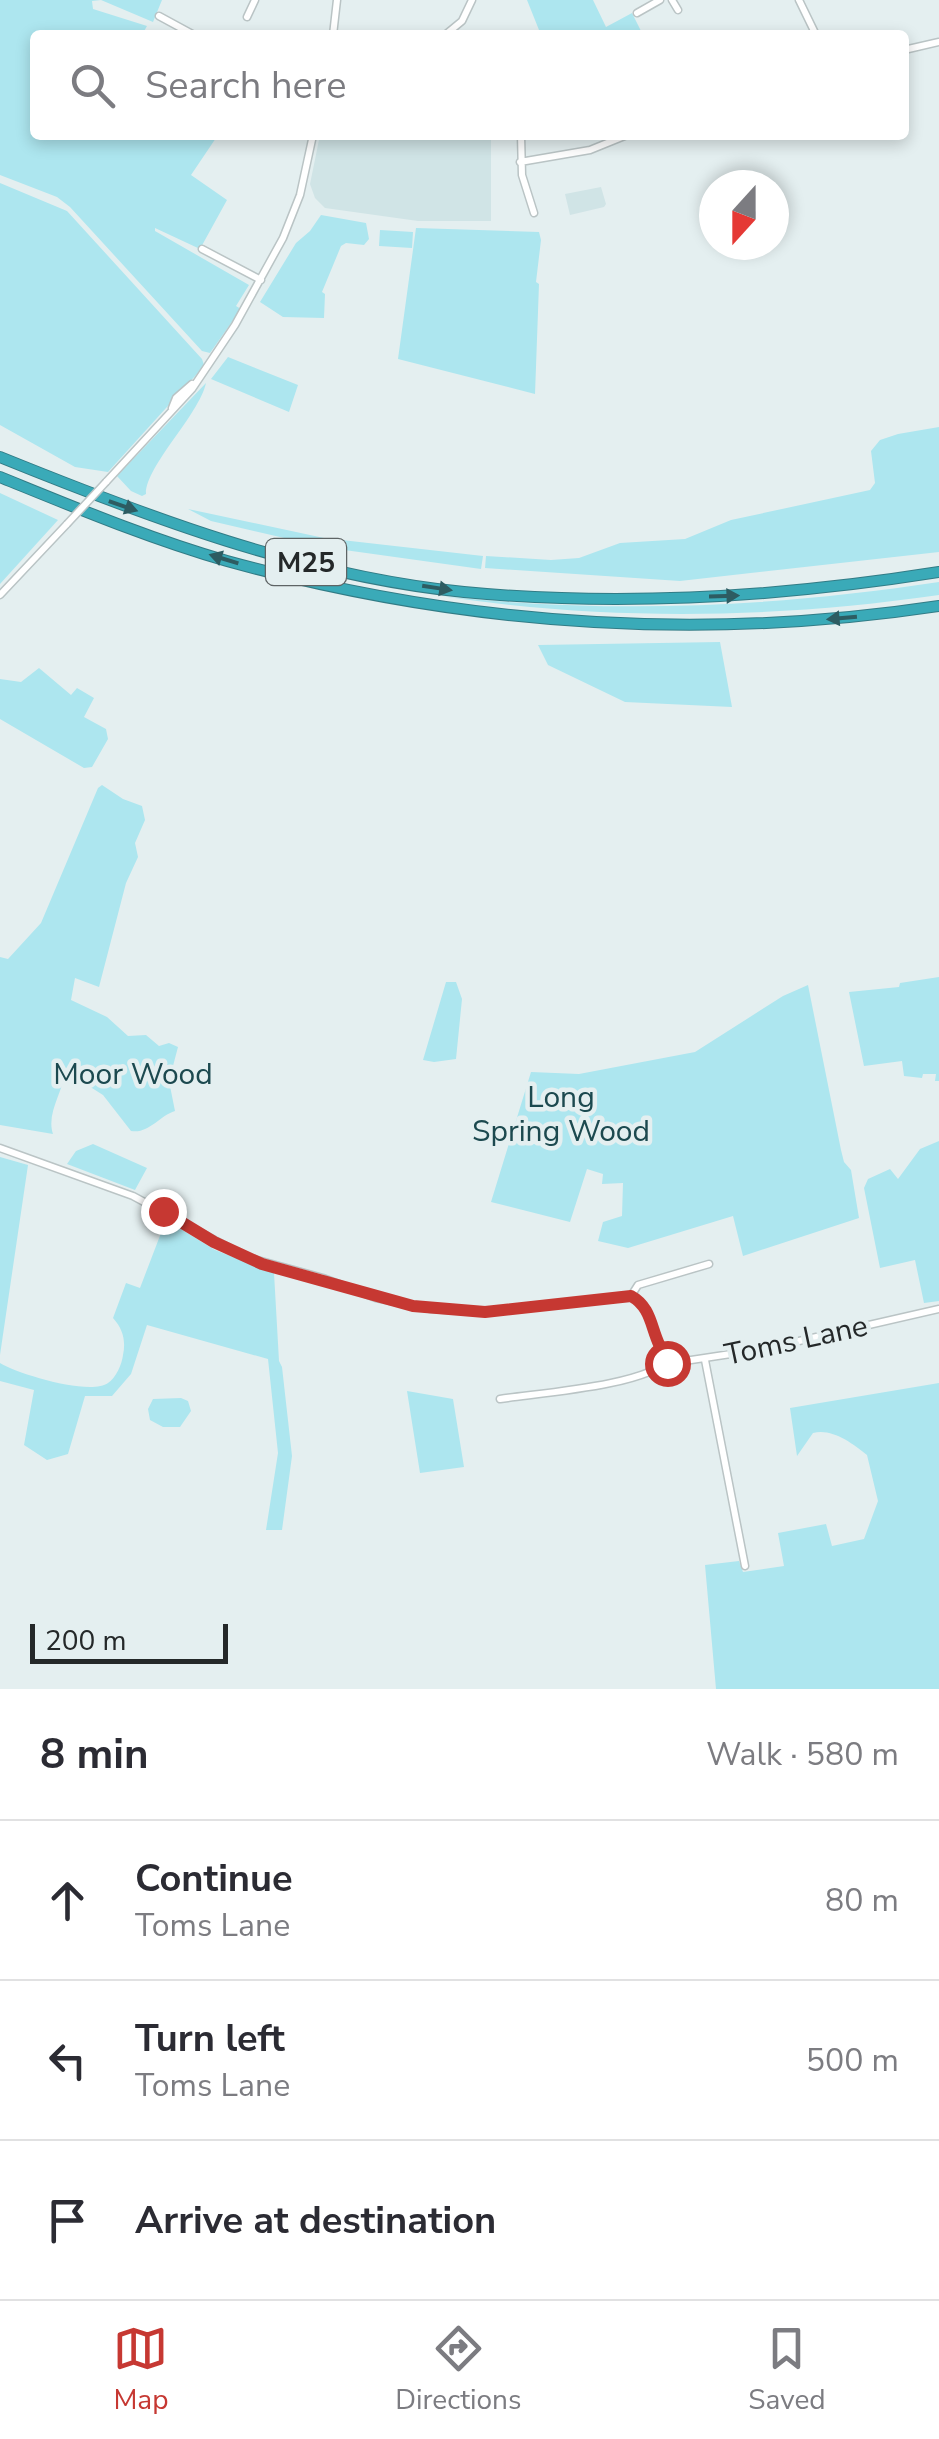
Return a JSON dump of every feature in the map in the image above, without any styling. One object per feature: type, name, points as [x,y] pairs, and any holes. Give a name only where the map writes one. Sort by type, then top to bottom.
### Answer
[{"type":"highway","name":"M25","points":[[0,457],[208,536],[321,566],[463,592],[626,600],[746,596],[848,587],[939,572]]},
{"type":"highway","name":"M25","points":[[0,477],[98,517],[223,560],[319,584],[458,610],[595,624],[750,626],[939,606]]},
{"type":"street","points":[[247,17],[254,0]]},
{"type":"street","points":[[334,30],[337,0]]},
{"type":"street","points":[[451,30],[466,16],[472,0]]},
{"type":"street","points":[[637,13],[660,0]]},
{"type":"street","points":[[672,0],[678,10]]},
{"type":"street","points":[[799,0],[814,30]]},
{"type":"street","points":[[159,16],[185,30]]},
{"type":"street","points":[[909,49],[939,42]]},
{"type":"street","points":[[0,595],[171,409],[178,406],[235,325],[284,238],[300,196],[312,140]]},
{"type":"street","points":[[520,140],[520,162],[534,213]]},
{"type":"street","points":[[520,162],[590,150],[615,140]]},
{"type":"street","points":[[202,249],[260,280]]},
{"type":"street","points":[[0,1148],[132,1196],[246,1257],[324,1278],[376,1298],[431,1309],[485,1312],[631,1296],[646,1307],[659,1346],[670,1359],[662,1367],[635,1378],[500,1398]]},
{"type":"street","points":[[631,1296],[638,1285],[709,1264]]},
{"type":"street","name":"Toms Lane","points":[[670,1359],[705,1360],[939,1309]]},
{"type":"street","points":[[705,1360],[746,1566]]},
{"type":"shaded area","points":[[319,140],[491,140],[491,221],[418,221],[325,208],[315,198],[310,184]]},
{"type":"shaded area","points":[[601,187],[604,207],[570,215],[565,194]]},
{"type":"green space","points":[[0,0],[101,0],[92,1],[93,9],[147,26],[145,30],[30,30],[30,140],[215,140],[191,175],[227,200],[200,249],[155,231],[249,285],[236,306],[241,309],[210,353],[202,351],[70,207],[57,197],[0,175]]},
{"type":"green space","points":[[101,0],[162,0],[153,22]]},
{"type":"green space","points":[[527,0],[593,0],[606,27],[632,13],[640,30],[539,30]]},
{"type":"green space","points":[[0,183],[67,211],[202,359],[204,365],[196,375],[108,472],[75,467],[0,425]]},
{"type":"green space","points":[[321,215],[366,223],[369,239],[364,245],[341,246],[322,292],[324,318],[283,317],[260,302],[296,243]]},
{"type":"green space","points":[[416,228],[539,232],[535,394],[398,359]]},
{"type":"green space","points":[[380,230],[413,232],[412,248],[379,246]]},
{"type":"green space","points":[[228,357],[298,385],[289,412],[211,379]]},
{"type":"green space","points":[[206,383],[194,410],[154,470],[146,494],[131,491],[117,476]]},
{"type":"green space","points":[[939,427],[939,552],[680,581],[485,568],[486,556],[579,558],[620,543],[685,539],[731,520],[870,490],[875,483],[871,451],[880,440]]},
{"type":"green space","points":[[0,493],[58,520],[0,584]]},
{"type":"green space","points":[[188,509],[324,538],[483,556],[481,569],[323,547],[211,521]]},
{"type":"green space","points":[[939,582],[939,595],[814,609],[690,614],[565,610],[440,596],[567,605],[690,605],[813,598]]},
{"type":"green space","points":[[720,642],[732,707],[625,702],[548,665],[538,645]]},
{"type":"green space","points":[[39,668],[71,695],[77,688],[94,698],[84,717],[106,729],[108,739],[92,767],[84,768],[0,719],[0,679],[21,682]]},
{"type":"green space","name":"Moor Wood","points":[[102,785],[142,806],[145,820],[135,843],[138,857],[126,883],[99,987],[75,978],[71,1000],[107,1017],[128,1036],[146,1035],[159,1046],[169,1043],[178,1047],[169,1081],[175,1111],[143,1130],[131,1131],[103,1095],[65,1071],[53,1111],[53,1134],[0,1125],[0,957],[8,959],[41,923]]},
{"type":"green space","points":[[939,977],[939,1081],[935,1081],[936,1074],[923,1074],[922,1078],[904,1076],[902,1061],[864,1066],[849,992],[899,987],[900,983]]},
{"type":"green space","points":[[446,982],[456,982],[462,999],[456,1059],[423,1060]]},
{"type":"green space","name":"Long Spring Wood","points":[[808,985],[841,1150],[851,1170],[859,1218],[743,1256],[733,1216],[628,1248],[598,1241],[603,1222],[622,1216],[623,1183],[602,1184],[603,1174],[587,1169],[570,1222],[491,1202],[531,1072],[579,1074],[695,1052],[783,996]]},
{"type":"green space","points":[[939,1141],[939,1301],[924,1303],[915,1260],[880,1268],[864,1188],[868,1179],[890,1169],[898,1179],[920,1149]]},
{"type":"green space","points":[[93,1144],[147,1168],[135,1190],[67,1164],[76,1151]]},
{"type":"green space","points":[[0,1157],[28,1165],[0,1355]]},
{"type":"green space","points":[[166,1220],[215,1250],[274,1273],[279,1361],[292,1456],[282,1530],[266,1530],[278,1453],[268,1359],[147,1325],[131,1374],[112,1396],[85,1396],[68,1454],[47,1460],[24,1445],[34,1390],[0,1381],[0,1363],[37,1378],[71,1385],[99,1386],[111,1381],[120,1366],[124,1345],[113,1318],[126,1283],[140,1288]]},
{"type":"green space","points":[[939,1383],[939,1689],[716,1689],[705,1565],[739,1561],[743,1572],[784,1566],[778,1533],[826,1524],[832,1546],[864,1539],[878,1501],[867,1455],[842,1438],[813,1433],[797,1456],[790,1408]]},
{"type":"green space","points":[[407,1391],[453,1399],[464,1467],[420,1473]]},
{"type":"green space","points":[[153,1399],[188,1401],[191,1411],[180,1427],[163,1427],[150,1420],[148,1409]]},
{"type":"route","points":[[163,1211],[214,1242],[262,1264],[324,1278],[367,1295],[413,1306],[485,1312],[631,1296],[648,1310],[659,1346],[670,1359],[667,1363]]}]
